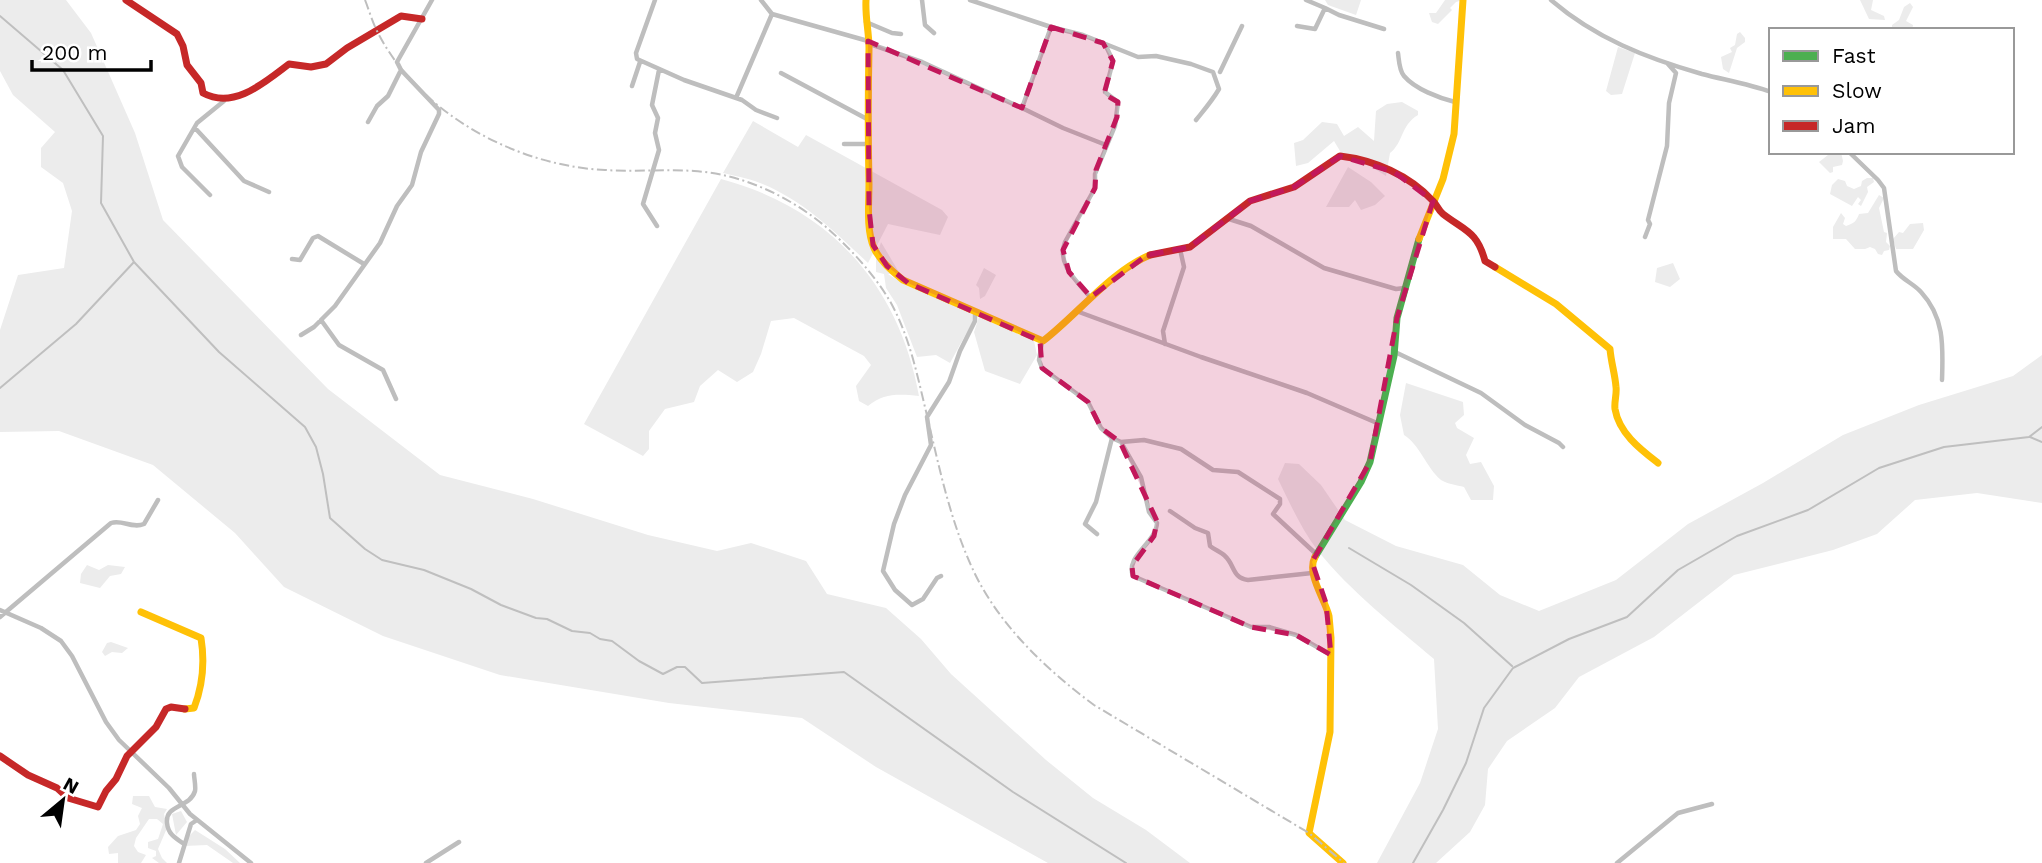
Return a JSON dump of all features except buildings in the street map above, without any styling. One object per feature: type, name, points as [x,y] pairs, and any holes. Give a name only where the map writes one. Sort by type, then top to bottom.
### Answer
[{"type":"street","points":[[126,0],[173,29],[184,46],[187,65],[201,83],[203,93],[213,101],[225,101]]},
{"type":"street","points":[[301,335],[314,327],[335,306],[380,243],[397,206],[410,188],[421,152],[440,112],[401,70],[397,62],[432,0]]},
{"type":"street","points":[[655,0],[635,57],[640,62],[736,98],[777,118]]},
{"type":"street","points":[[761,0],[772,14],[870,43],[922,62],[1063,128],[1106,145]]},
{"type":"street","points":[[866,0],[870,43],[867,75],[871,227],[877,253],[903,281],[1042,342]]},
{"type":"street","points":[[922,0],[925,24],[934,33]]},
{"type":"street","points":[[970,0],[1081,34],[1138,57],[1162,57],[1191,64],[1215,74],[1219,89],[1196,120]]},
{"type":"street","points":[[1306,0],[1339,15],[1384,29]]},
{"type":"street","points":[[1343,863],[1309,833],[1330,732],[1331,655],[1331,632],[1326,603],[1312,573],[1312,562],[1315,553],[1362,482],[1370,462],[1394,352],[1397,318],[1411,262],[1445,172],[1454,134],[1463,0]]},
{"type":"street","points":[[1551,0],[1580,24],[1625,48],[1769,92]]},
{"type":"street","points":[[1297,26],[1316,28],[1325,8]]},
{"type":"street","points":[[736,98],[772,14]]},
{"type":"street","points":[[210,195],[178,160],[197,123],[225,101],[253,89],[289,64],[311,67],[326,64],[347,48],[401,16],[422,19]]},
{"type":"street","points":[[866,22],[901,34]]},
{"type":"street","points":[[1220,72],[1242,26]]},
{"type":"street","points":[[1023,108],[1051,27]]},
{"type":"street","points":[[1091,298],[1064,263],[1063,247],[1095,188],[1095,174],[1115,126],[1118,103],[1105,92],[1113,61],[1103,43]]},
{"type":"street","points":[[1398,53],[1401,71],[1406,78],[1425,90],[1456,102]]},
{"type":"street","points":[[632,86],[640,62]]},
{"type":"street","points":[[1645,237],[1667,146],[1669,103],[1675,74],[1667,63]]},
{"type":"street","points":[[368,122],[377,106],[388,96],[401,70]]},
{"type":"street","points":[[657,226],[643,204],[659,150],[655,133],[658,118],[652,101],[659,70]]},
{"type":"street","points":[[781,73],[868,120]]},
{"type":"street","points":[[195,128],[244,181],[269,192]]},
{"type":"street","points":[[844,144],[868,144]]},
{"type":"street","points":[[1851,154],[1884,188],[1896,271],[1901,278],[1922,293],[1941,323],[1942,380]]},
{"type":"street","points":[[1315,553],[1273,514],[1280,505],[1280,499],[1251,479],[1234,471],[1213,470],[1181,449],[1144,440],[1121,442],[1112,438],[1101,428],[1088,402],[1042,368],[1039,360],[1042,342],[1079,312],[1091,298],[1147,255],[1198,243],[1250,201],[1294,187],[1340,156],[1365,159],[1394,172],[1433,201],[1440,212],[1473,233],[1481,246],[1485,261],[1556,304],[1611,350],[1611,367],[1616,387],[1615,409],[1625,432],[1637,447],[1658,463]]},
{"type":"street","points":[[1230,219],[1251,226],[1324,268],[1396,289],[1405,288]]},
{"type":"street","points":[[292,259],[300,260],[313,238],[318,236],[364,264]]},
{"type":"street","points":[[1165,344],[1163,331],[1184,267],[1180,249]]},
{"type":"street","points":[[941,576],[920,602],[912,605],[895,590],[883,571],[894,524],[931,445],[927,417],[949,382],[975,321],[975,311]]},
{"type":"street","points":[[1079,312],[1307,393],[1377,423]]},
{"type":"street","points":[[321,320],[339,345],[383,370],[396,398]]},
{"type":"street","points":[[1394,352],[1490,398],[1525,425],[1563,447]]},
{"type":"street","points":[[1097,534],[1085,524],[1096,502],[1112,438]]},
{"type":"street","points":[[1121,442],[1141,477],[1149,512],[1157,523],[1154,535],[1144,545],[1132,566],[1133,576],[1251,626],[1269,627],[1296,635],[1331,655]]},
{"type":"street","points":[[158,500],[144,524],[138,526],[118,521],[111,523],[2,613],[41,628],[61,640],[80,669],[106,722],[119,740],[169,788],[181,805],[197,820],[251,863]]},
{"type":"street","points":[[1170,510],[1195,528],[1206,531],[1210,537],[1210,546],[1225,557],[1240,578],[1248,580],[1312,573]]},
{"type":"street","points":[[0,756],[28,775],[57,788],[68,798],[98,807],[131,751],[142,743],[169,707],[182,710],[194,708],[204,678],[201,638],[141,612]]},
{"type":"street","points":[[184,844],[168,831],[167,824],[169,811],[188,801],[195,791],[194,774]]},
{"type":"street","points":[[1617,863],[1678,813],[1712,804]]},
{"type":"street","points":[[178,863],[191,824],[197,820]]},
{"type":"street","points":[[426,863],[459,842]]},
{"type":"highlighted area","points":[[1051,27],[1103,43],[1113,61],[1104,94],[1118,102],[1117,117],[1096,170],[1095,188],[1063,250],[1069,272],[1091,297],[1147,255],[1190,247],[1250,201],[1294,187],[1340,156],[1394,172],[1433,201],[1397,318],[1370,462],[1312,562],[1326,603],[1331,655],[1296,635],[1251,627],[1133,576],[1132,566],[1154,536],[1157,521],[1120,442],[1101,428],[1088,402],[1042,368],[1040,341],[908,283],[887,266],[873,245],[869,209],[868,41],[1022,108]]},
{"type":"shaded area","points":[[0,0],[66,0],[91,33],[135,133],[163,220],[328,389],[440,475],[533,499],[648,535],[717,551],[751,543],[806,561],[827,594],[886,608],[921,639],[951,674],[1046,760],[1093,798],[1146,830],[1190,863],[1048,863],[876,767],[802,718],[669,703],[500,675],[383,636],[284,587],[235,533],[153,465],[59,431],[0,432],[0,330],[18,275],[64,268],[72,211],[63,183],[41,167],[41,148],[55,132],[13,95],[0,71]]},
{"type":"shaded area","points":[[1325,0],[1361,0],[1356,15],[1328,5]]},
{"type":"shaded area","points":[[1445,0],[1463,0],[1456,2],[1438,24],[1432,22],[1429,13],[1436,13]]},
{"type":"shaded area","points":[[1860,0],[1873,0],[1871,10],[1884,16],[1885,20],[1869,19]]},
{"type":"shaded area","points":[[1910,3],[1913,7],[1906,21],[1913,25],[1912,28],[1892,28],[1899,20],[1904,7]]},
{"type":"shaded area","points":[[1740,32],[1745,42],[1737,48],[1729,73],[1723,69],[1721,57],[1732,52],[1730,48],[1735,45]]},
{"type":"shaded area","points":[[1618,47],[1635,53],[1622,94],[1611,95],[1606,91]]},
{"type":"shaded area","points":[[1402,102],[1418,111],[1418,115],[1408,124],[1390,153],[1386,176],[1359,159],[1343,156],[1334,141],[1308,163],[1296,166],[1294,143],[1303,140],[1322,122],[1337,124],[1344,136],[1358,127],[1374,141],[1376,111],[1387,104]]},
{"type":"shaded area","points":[[753,121],[798,147],[806,135],[942,210],[948,217],[940,235],[888,224],[868,263],[818,218],[790,198],[755,181],[723,173]]},
{"type":"shaded area","points":[[1841,154],[1843,161],[1842,165],[1833,167],[1833,172],[1830,173],[1819,162],[1828,155]]},
{"type":"shaded area","points":[[1348,167],[1371,182],[1385,196],[1375,205],[1361,210],[1355,200],[1349,207],[1326,207]]},
{"type":"shaded area","points":[[1873,178],[1874,182],[1867,187],[1868,192],[1861,206],[1858,204],[1861,200],[1858,197],[1852,206],[1830,194],[1832,185],[1838,179],[1854,189],[1861,186],[1862,181]]},
{"type":"shaded area","points":[[721,179],[760,192],[795,210],[826,231],[853,257],[876,286],[895,319],[909,356],[919,396],[892,395],[868,406],[859,401],[856,386],[871,365],[864,356],[794,318],[771,321],[753,372],[737,382],[718,370],[700,386],[694,402],[665,409],[649,431],[649,449],[643,456],[584,424]]},
{"type":"shaded area","points":[[1879,195],[1884,198],[1879,208],[1889,250],[1882,255],[1870,247],[1855,249],[1846,239],[1833,239],[1833,227],[1841,213],[1845,218],[1843,224],[1851,224],[1859,214],[1868,213]]},
{"type":"shaded area","points":[[1923,223],[1924,230],[1913,249],[1896,249],[1893,239],[1899,232],[1903,233],[1910,224]]},
{"type":"shaded area","points":[[881,242],[900,274],[888,274],[905,285],[973,310],[973,321],[950,363],[936,355],[917,357],[897,305],[886,288],[884,274],[876,272],[876,259]]},
{"type":"shaded area","points":[[1673,263],[1680,279],[1670,287],[1655,282],[1657,268]]},
{"type":"shaded area","points":[[984,268],[996,275],[985,296],[980,299],[976,285]]},
{"type":"shaded area","points":[[979,317],[1034,341],[1037,355],[1020,384],[985,371],[974,332]]},
{"type":"shaded area","points":[[2042,355],[2042,503],[1977,493],[1915,500],[1877,534],[1833,550],[1734,575],[1654,637],[1579,677],[1555,708],[1507,741],[1488,769],[1485,805],[1470,832],[1436,863],[1377,863],[1420,783],[1438,729],[1434,659],[1359,594],[1318,551],[1301,526],[1278,479],[1285,463],[1299,464],[1321,485],[1345,520],[1396,546],[1463,565],[1500,595],[1539,611],[1616,580],[1688,524],[1843,435],[1919,405],[2013,376]]},
{"type":"shaded area","points":[[1406,383],[1463,402],[1464,415],[1455,423],[1457,428],[1474,438],[1466,455],[1470,464],[1481,462],[1494,486],[1493,500],[1471,500],[1464,487],[1441,480],[1404,435],[1400,415]]},
{"type":"shaded area","points":[[87,565],[99,570],[108,565],[125,567],[121,574],[110,576],[100,588],[80,583],[81,574]]},
{"type":"shaded area","points":[[107,643],[128,648],[122,653],[112,652],[105,656],[102,652]]},
{"type":"shaded area","points":[[133,796],[149,796],[155,807],[167,809],[164,814],[167,828],[158,849],[167,863],[159,863],[152,858],[156,856],[156,851],[148,848],[148,842],[158,839],[163,824],[157,819],[149,819],[136,838],[134,846],[138,852],[146,855],[141,863],[118,863],[118,853],[109,854],[108,847],[118,836],[136,830],[140,824],[138,816],[142,808],[132,804]]},
{"type":"shaded area","points":[[181,811],[187,822],[176,835],[172,814]]},
{"type":"shaded area","points":[[195,830],[225,849],[240,863],[233,863],[207,845],[184,846]]},
{"type":"waterway","points":[[0,16],[63,70],[103,136],[101,203],[134,262],[219,352],[305,427],[316,447],[330,518],[365,549],[382,560],[424,570],[471,589],[501,605],[536,618],[547,619],[572,631],[590,633],[600,639],[612,641],[639,661],[663,674],[677,667],[685,667],[702,683],[844,672],[1013,792],[1126,863]]},
{"type":"waterway","points":[[0,388],[76,324],[134,262]]},
{"type":"waterway","points":[[1413,863],[1466,763],[1484,708],[1513,668],[1569,639],[1627,617],[1678,570],[1737,536],[1808,510],[1879,468],[1944,447],[2029,437],[2042,427]]},
{"type":"waterway","points":[[2030,437],[2042,442]]},
{"type":"waterway","points":[[1349,548],[1411,585],[1464,623],[1512,666]]},
{"type":"railway","points":[[365,0],[377,31],[395,60],[417,87],[473,130],[505,146],[571,166],[616,171],[694,171],[730,177],[781,196],[826,227],[870,272],[897,315],[915,365],[958,533],[975,574],[1012,630],[1059,677],[1094,705],[1309,833],[1344,863]]},
{"type":"traffic: fast","points":[[1315,557],[1361,482],[1370,462],[1394,356],[1397,318],[1419,239]]},
{"type":"traffic: slow","points":[[866,0],[869,48],[869,225],[871,241],[877,253],[895,273],[903,280],[1043,341],[1108,282],[1150,255]]},
{"type":"traffic: slow","points":[[1419,239],[1443,179],[1454,134],[1463,0]]},
{"type":"traffic: slow","points":[[1495,267],[1556,304],[1610,349],[1617,418],[1631,440],[1658,463]]},
{"type":"traffic: slow","points":[[1315,557],[1313,571],[1329,616],[1331,638],[1330,732],[1309,833],[1343,863]]},
{"type":"traffic: slow","points":[[141,612],[201,638],[203,665],[199,691],[194,708],[185,709]]},
{"type":"traffic: jam","points":[[126,0],[177,34],[187,65],[201,83],[203,93],[226,98],[249,92],[289,64],[311,67],[326,64],[347,48],[401,16],[422,19]]},
{"type":"traffic: jam","points":[[1150,255],[1190,247],[1250,201],[1294,187],[1340,156],[1366,161],[1402,176],[1424,192],[1443,214],[1474,237],[1485,261],[1495,267]]},
{"type":"traffic: jam","points":[[0,756],[28,775],[57,788],[68,798],[98,807],[127,756],[156,727],[166,709],[185,709]]}]
